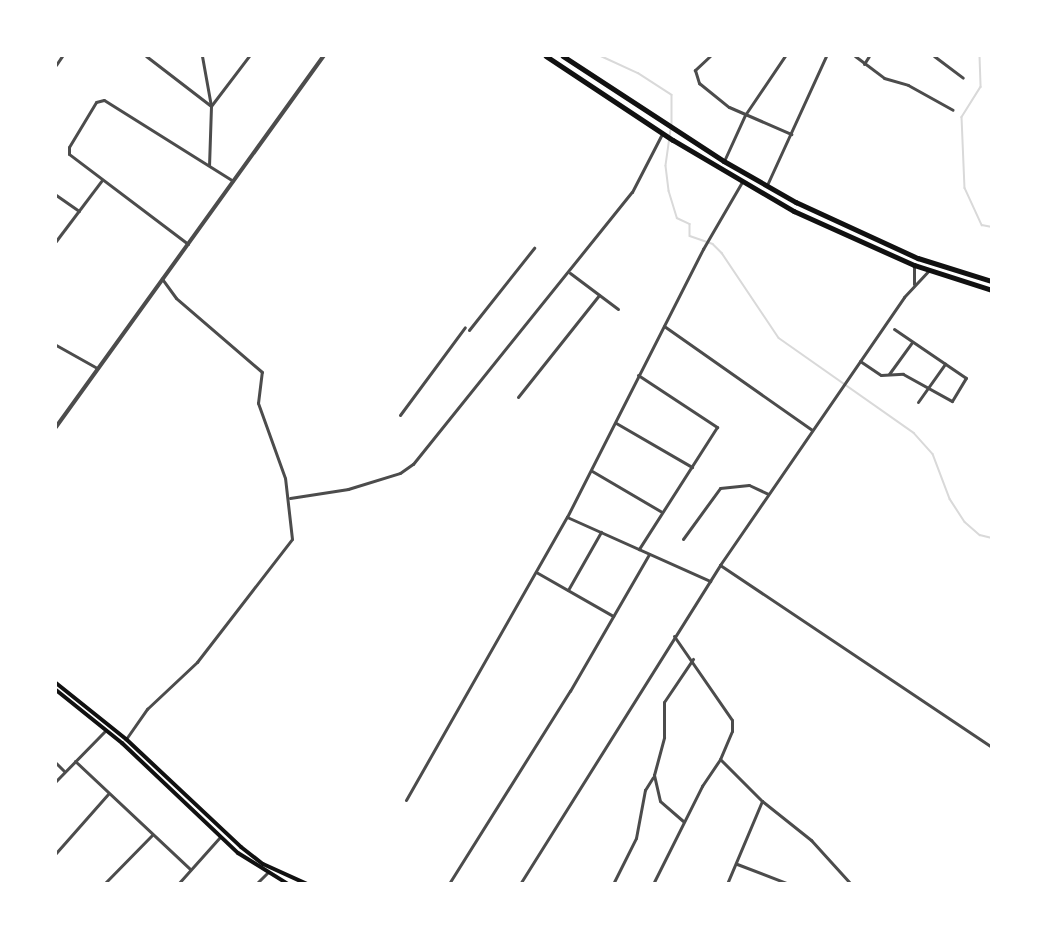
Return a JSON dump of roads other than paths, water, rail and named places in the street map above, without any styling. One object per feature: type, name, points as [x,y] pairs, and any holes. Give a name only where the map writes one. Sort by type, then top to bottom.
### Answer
[{"type":"main road","points":[[546,56],[673,140],[742,182],[812,220],[914,266],[992,290]]},
{"type":"main road","points":[[563,56],[674,130],[766,186],[889,245],[992,281]]},
{"type":"main road","points":[[56,682],[126,739],[241,847],[273,869],[307,884]]},
{"type":"main road","points":[[56,690],[106,730],[220,837],[267,873],[288,884]]},
{"type":"street","points":[[56,65],[61,56]]},
{"type":"street","points":[[146,56],[211,106]]},
{"type":"street","points":[[202,56],[211,106],[209,165]]},
{"type":"street","points":[[211,106],[249,56]]},
{"type":"street","points":[[56,427],[324,56]]},
{"type":"street","points":[[710,56],[699,64],[695,76],[718,98],[745,115],[790,134]]},
{"type":"street","points":[[724,161],[745,115],[785,56]]},
{"type":"street","points":[[766,186],[826,56]]},
{"type":"street","points":[[855,56],[884,78],[909,85],[953,110]]},
{"type":"street","points":[[864,64],[869,56]]},
{"type":"street","points":[[934,56],[963,78]]},
{"type":"street","points":[[188,244],[68,152],[100,99],[233,181]]},
{"type":"street","points":[[290,498],[348,489],[407,469],[570,273],[641,180],[664,134]]},
{"type":"street","points":[[56,241],[102,180]]},
{"type":"street","points":[[406,800],[567,518],[704,248],[742,182]]},
{"type":"street","points":[[56,195],[79,212]]},
{"type":"street","points":[[400,415],[467,328],[534,248]]},
{"type":"street","points":[[914,266],[914,284]]},
{"type":"street","points":[[520,884],[720,565],[914,284],[929,270]]},
{"type":"street","points":[[570,273],[618,309]]},
{"type":"street","points":[[126,739],[147,709],[197,662],[291,544],[290,498],[275,443],[258,403],[263,381],[261,369],[176,298],[162,279]]},
{"type":"street","points":[[518,397],[599,295]]},
{"type":"street","points":[[664,326],[812,430]]},
{"type":"street","points":[[860,361],[888,376],[901,373],[953,400],[966,379],[894,329]]},
{"type":"street","points":[[888,376],[912,342]]},
{"type":"street","points":[[56,345],[97,368]]},
{"type":"street","points":[[918,402],[945,364]]},
{"type":"street","points":[[638,375],[717,424],[717,429],[639,549]]},
{"type":"street","points":[[615,423],[692,467]]},
{"type":"street","points":[[592,471],[662,512]]},
{"type":"street","points":[[683,539],[715,493],[725,486],[749,485],[768,494]]},
{"type":"street","points":[[567,518],[710,581]]},
{"type":"street","points":[[568,590],[601,532]]},
{"type":"street","points":[[450,882],[649,554]]},
{"type":"street","points":[[720,565],[992,747]]},
{"type":"street","points":[[536,572],[613,616]]},
{"type":"street","points":[[653,884],[683,821],[720,759],[732,731],[732,720],[693,659],[674,636]]},
{"type":"street","points":[[613,884],[636,838],[645,790],[654,776],[664,737],[664,702],[693,659]]},
{"type":"street","points":[[56,781],[106,730]]},
{"type":"street","points":[[720,759],[762,801],[811,840],[851,884]]},
{"type":"street","points":[[75,761],[190,869]]},
{"type":"street","points":[[56,762],[64,771]]},
{"type":"street","points":[[654,776],[660,801],[683,821]]},
{"type":"street","points":[[56,853],[108,794]]},
{"type":"street","points":[[727,884],[762,801]]},
{"type":"street","points":[[104,884],[152,835]]},
{"type":"street","points":[[178,884],[220,837]]},
{"type":"street","points":[[737,864],[789,884]]},
{"type":"street","points":[[256,884],[267,873]]},
{"type":"waterway","points":[[601,56],[638,73],[672,95],[672,125]]},
{"type":"waterway","points":[[980,56],[981,87],[962,117],[965,188],[982,225],[992,227]]},
{"type":"waterway","points":[[671,130],[666,166],[669,191],[677,218],[690,224],[690,236],[713,244],[722,253],[779,338],[914,433],[933,454],[950,499],[965,522],[980,535],[992,538]]}]
